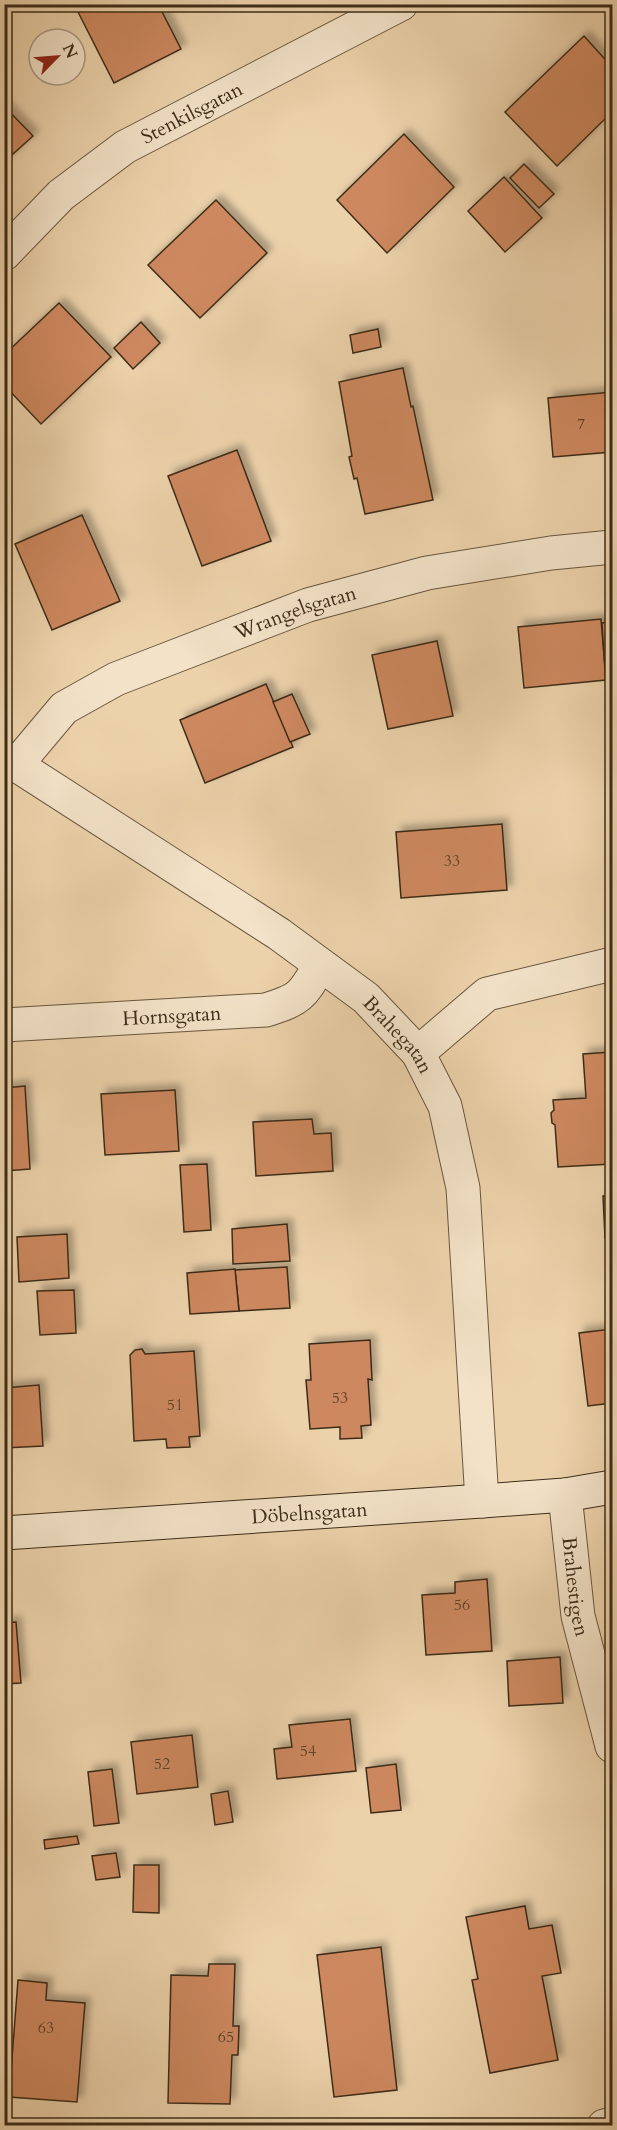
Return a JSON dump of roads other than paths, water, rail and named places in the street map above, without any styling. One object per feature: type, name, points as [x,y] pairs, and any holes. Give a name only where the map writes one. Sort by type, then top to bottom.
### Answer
[{"type":"street","name":"Stenkilsgatan","points":[[4,254],[61,195],[125,147],[401,4]]},
{"type":"street","name":"Wrangelsgatan","points":[[11,760],[64,708],[116,679],[308,605],[427,573],[551,553],[612,547]]},
{"type":"street","name":"Brahegatan","points":[[11,760],[279,934],[366,998],[418,1053],[445,1106],[463,1188],[482,1501]]},
{"type":"street","points":[[418,1053],[487,994],[612,964]]},
{"type":"street","name":"Hornsgatan","points":[[4,1025],[266,1010],[293,1001],[305,990],[320,965]]},
{"type":"street","name":"Döbelnsgatan","points":[[4,1533],[565,1495],[612,1487]]},
{"type":"street","name":"Brahestigen","points":[[565,1495],[578,1616],[612,1746]]},
{"type":"street","points":[[604,2126],[612,2124]]}]
